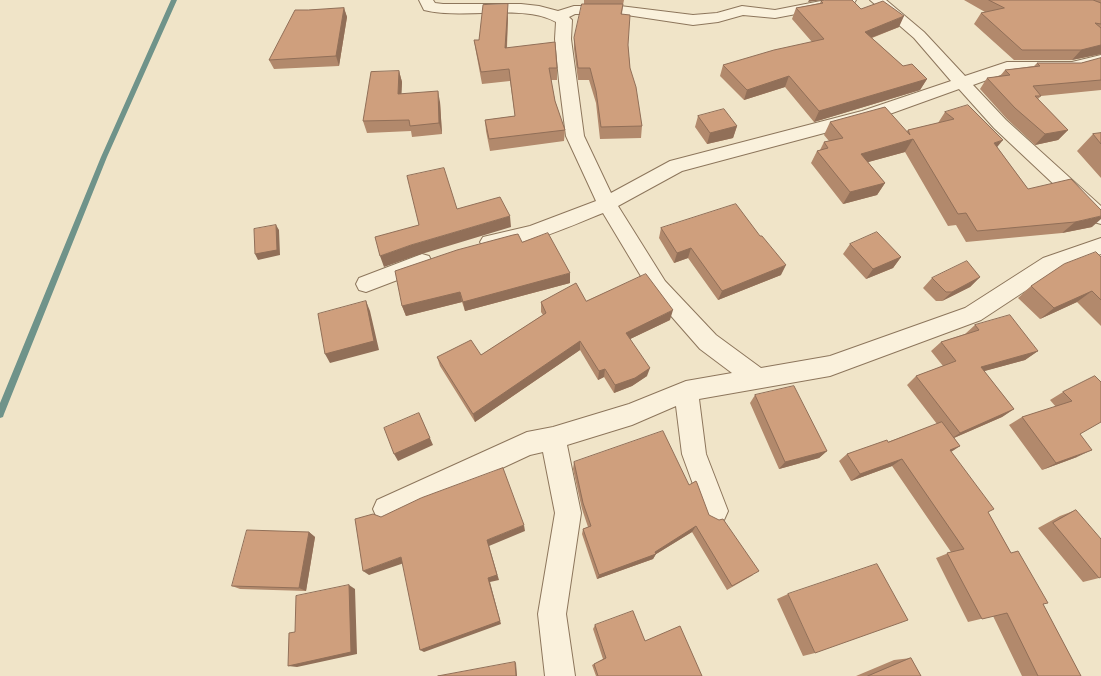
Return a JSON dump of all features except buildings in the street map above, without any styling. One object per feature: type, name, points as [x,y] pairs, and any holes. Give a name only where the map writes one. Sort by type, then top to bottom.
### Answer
[{"type":"street","points":[[426,0],[429,7],[440,9],[458,10],[493,8],[545,10],[559,15],[564,20],[563,39],[575,136],[608,204],[658,287],[708,342],[757,378]]},
{"type":"street","points":[[559,15],[574,10],[624,5],[693,20],[718,17],[742,10],[775,14],[849,0]]},
{"type":"street","points":[[877,0],[919,35],[964,82],[1000,124],[1101,217]]},
{"type":"street","points":[[471,247],[513,236],[533,233],[608,204],[676,166],[867,116],[1008,67],[1072,67],[1101,60]]},
{"type":"street","points":[[386,508],[527,444],[553,438],[632,414],[686,391],[830,366],[973,314],[1050,264],[1101,246]]},
{"type":"street","points":[[366,284],[437,258]]},
{"type":"street","points":[[686,391],[694,454],[715,511]]},
{"type":"street","points":[[553,438],[568,513],[552,614],[560,676]]},
{"type":"waterway","points":[[0,414],[104,157],[174,0]]}]
